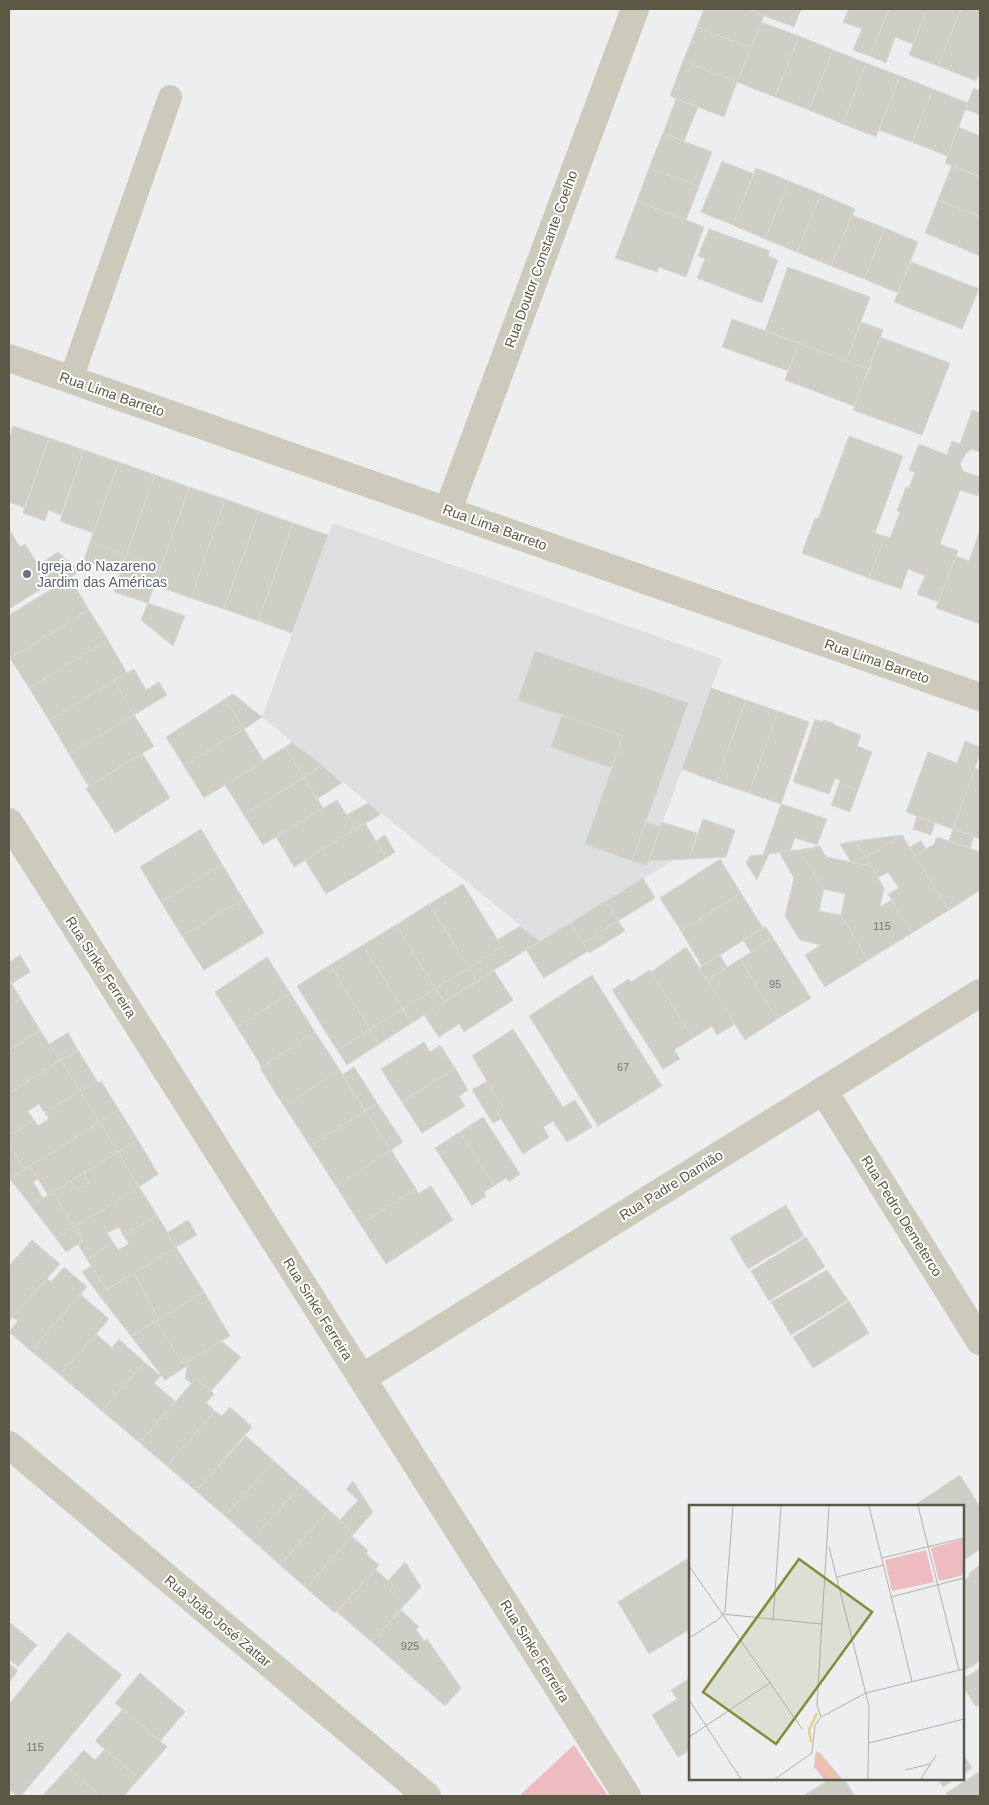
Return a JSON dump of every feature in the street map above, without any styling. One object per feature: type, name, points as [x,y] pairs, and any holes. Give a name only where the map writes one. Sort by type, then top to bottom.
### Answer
[{"type":"street","name":"Rua Doutor Constante Coelho","points":[[448,510],[635,9]]},
{"type":"street","name":"Rua Lima Barreto","points":[[9,358],[980,697]]},
{"type":"street","name":"Rua Sinke Ferreira","points":[[9,822],[628,1796]]},
{"type":"street","name":"Rua Padre Damião","points":[[362,1378],[980,992]]},
{"type":"street","name":"Rua Pedro Demeterco","points":[[823,1090],[980,1342]]},
{"type":"street","name":"Rua João José Zattar","points":[[9,1445],[427,1796]]},
{"type":"lane","points":[[71,379],[170,97]]},
{"type":"shaded area","points":[[333,523],[722,659],[649,860],[676,859],[540,941],[262,717]]},
{"type":"shaded area","points":[[574,1745],[608,1796],[519,1796]]},
{"type":"building","points":[[704,9],[746,9],[764,16],[751,48],[697,27]]},
{"type":"building","points":[[746,9],[801,9],[794,27]]},
{"type":"building","points":[[849,9],[889,9],[870,56],[853,50],[862,29],[843,22]]},
{"type":"building","points":[[889,9],[927,9],[913,44],[895,37],[886,63],[870,56]]},
{"type":"building","points":[[927,9],[961,9],[938,66],[909,55]]},
{"type":"building","points":[[961,9],[980,9],[980,71],[976,81],[938,66]]},
{"type":"building","points":[[761,22],[799,36],[775,97],[737,82]]},
{"type":"building","points":[[697,27],[751,48],[737,82],[683,61]]},
{"type":"building","points":[[799,36],[833,50],[809,110],[775,97]]},
{"type":"building","points":[[833,50],[866,63],[843,124],[809,110]]},
{"type":"building","points":[[683,61],[737,82],[724,117],[670,96]]},
{"type":"building","points":[[866,63],[900,76],[876,137],[843,124]]},
{"type":"building","points":[[900,76],[933,89],[912,142],[879,130]]},
{"type":"building","points":[[974,88],[980,91],[980,115],[965,109]]},
{"type":"building","points":[[933,89],[968,103],[947,156],[912,142]]},
{"type":"building","points":[[676,99],[698,107],[684,141],[663,133]]},
{"type":"building","points":[[958,127],[980,136],[980,177],[945,163]]},
{"type":"building","points":[[663,133],[712,152],[699,186],[649,168]]},
{"type":"building","points":[[722,161],[754,174],[733,225],[701,212]]},
{"type":"building","points":[[952,165],[980,177],[980,217],[938,200]]},
{"type":"building","points":[[649,168],[699,186],[686,220],[637,201]]},
{"type":"building","points":[[756,168],[789,181],[765,239],[733,225]]},
{"type":"building","points":[[789,181],[821,194],[797,252],[765,239]]},
{"type":"building","points":[[821,194],[855,209],[831,266],[797,252]]},
{"type":"building","points":[[938,200],[980,217],[980,256],[925,233]]},
{"type":"building","points":[[637,201],[704,227],[686,277],[659,267],[657,272],[615,258]]},
{"type":"building","points":[[852,215],[885,228],[864,279],[831,266]]},
{"type":"building","points":[[885,228],[918,242],[898,293],[864,279]]},
{"type":"building","points":[[709,229],[770,251],[768,256],[778,260],[762,303],[697,278],[705,259],[698,256]]},
{"type":"building","points":[[911,262],[979,289],[962,329],[894,302]]},
{"type":"building","points":[[788,267],[870,297],[846,361],[765,331]]},
{"type":"building","points":[[732,319],[799,343],[788,371],[722,347]]},
{"type":"building","points":[[861,322],[883,330],[869,369],[846,361]]},
{"type":"building","points":[[880,337],[950,363],[922,435],[853,410]]},
{"type":"building","points":[[799,343],[869,369],[854,406],[785,380]]},
{"type":"building","points":[[972,410],[980,413],[980,452],[972,449],[966,453],[960,464],[963,471],[980,477],[980,490],[978,496],[960,490],[940,544],[958,551],[938,602],[917,594],[925,576],[908,569],[901,589],[869,578],[885,536],[890,538],[900,512],[897,511],[906,487],[909,488],[915,472],[909,470],[919,444],[947,455],[952,441],[960,444]]},
{"type":"building","points":[[13,426],[49,438],[25,508],[9,502],[9,438]]},
{"type":"building","points":[[849,436],[903,456],[875,533],[885,536],[869,578],[802,553],[815,518],[818,519]]},
{"type":"building","points":[[49,438],[84,450],[61,515],[48,510],[45,521],[23,513]]},
{"type":"building","points":[[84,450],[119,462],[93,533],[60,521]]},
{"type":"building","points":[[119,462],[155,475],[126,555],[90,542]]},
{"type":"building","points":[[155,475],[189,487],[161,567],[126,555]]},
{"type":"building","points":[[189,487],[225,499],[191,598],[155,585]]},
{"type":"building","points":[[225,499],[259,511],[224,609],[191,598]]},
{"type":"building","points":[[259,511],[293,523],[258,621],[224,609]]},
{"type":"building","points":[[293,523],[328,535],[292,633],[258,621]]},
{"type":"building","name":"Igreja do Nazareno Jardim das Américas","points":[[9,529],[20,547],[25,544],[50,583],[9,609]]},
{"type":"building","points":[[980,530],[980,624],[936,608],[956,556],[969,561]]},
{"type":"building","points":[[90,542],[126,555],[120,573],[84,560]]},
{"type":"building","points":[[58,552],[80,571],[53,589],[39,565]]},
{"type":"building","points":[[126,555],[161,567],[148,603],[114,592]]},
{"type":"building","points":[[70,578],[89,610],[10,658],[9,615]]},
{"type":"building","points":[[148,603],[185,616],[173,646],[141,620]]},
{"type":"building","points":[[89,610],[108,640],[29,688],[10,658]]},
{"type":"building","points":[[108,640],[127,673],[49,720],[29,688]]},
{"type":"building","points":[[535,651],[688,703],[632,861],[585,844],[623,736],[518,700]]},
{"type":"building","points":[[134,669],[146,690],[159,682],[167,695],[134,715],[114,681]]},
{"type":"building","points":[[114,681],[134,715],[69,754],[49,720]]},
{"type":"building","points":[[711,688],[746,700],[716,782],[682,769]]},
{"type":"building","points":[[233,694],[262,717],[244,729],[225,699]]},
{"type":"building","points":[[225,699],[244,729],[184,766],[166,737]]},
{"type":"building","points":[[746,700],[778,711],[749,793],[716,782]]},
{"type":"building","points":[[778,711],[809,722],[781,804],[749,793]]},
{"type":"building","points":[[134,715],[154,746],[89,787],[69,754]]},
{"type":"building","points":[[562,715],[623,736],[611,768],[551,747]]},
{"type":"building","points":[[815,719],[834,723],[834,725],[861,735],[857,746],[872,752],[858,790],[839,784],[840,780],[835,778],[829,794],[793,782]]},
{"type":"building","points":[[244,729],[264,761],[204,798],[184,766]]},
{"type":"building","points":[[965,741],[980,747],[980,754],[953,829],[906,812],[928,752],[957,763]]},
{"type":"building","points":[[292,742],[322,765],[304,777],[285,747]]},
{"type":"building","points":[[285,747],[304,777],[244,815],[225,785]]},
{"type":"building","points":[[142,753],[170,798],[115,833],[86,788]]},
{"type":"building","points":[[322,765],[342,783],[317,799],[304,777]]},
{"type":"building","points":[[975,768],[980,770],[980,839],[953,829]]},
{"type":"building","points":[[304,777],[323,808],[263,845],[244,815]]},
{"type":"building","points":[[839,784],[858,790],[850,812],[831,805]]},
{"type":"building","points":[[337,800],[356,829],[294,867],[276,837]]},
{"type":"building","points":[[368,803],[381,814],[356,829],[347,815]]},
{"type":"building","points":[[781,804],[827,819],[817,845],[795,838],[790,851],[763,855]]},
{"type":"building","points":[[917,816],[935,822],[931,835],[913,829]]},
{"type":"building","points":[[703,819],[735,830],[726,857],[689,859]]},
{"type":"building","points":[[646,822],[660,827],[647,866],[632,861]]},
{"type":"building","points":[[662,822],[697,833],[689,859],[649,861]]},
{"type":"building","points":[[365,823],[386,858],[326,894],[305,860]]},
{"type":"building","points":[[201,829],[222,864],[161,902],[140,867]]},
{"type":"building","points":[[953,829],[974,836],[970,848],[949,841]]},
{"type":"building","points":[[385,835],[395,852],[386,858],[376,841]]},
{"type":"building","points":[[902,835],[949,910],[912,933],[888,894],[899,888],[888,872],[878,878],[866,857]]},
{"type":"building","points":[[902,835],[866,857],[855,841]]},
{"type":"building","points":[[937,837],[980,852],[980,890],[949,910],[915,856],[934,844]]},
{"type":"building","points":[[855,841],[871,866],[851,862],[840,844]]},
{"type":"building","points":[[921,841],[926,849],[915,856],[910,847]]},
{"type":"building","points":[[820,846],[826,857],[871,866],[884,888],[880,907],[892,900],[912,933],[868,960],[841,915],[845,894],[824,889],[799,850]]},
{"type":"building","points":[[799,850],[824,889],[819,911],[841,915],[868,960],[825,987],[805,955],[821,945],[800,940],[785,916],[794,878],[779,852]]},
{"type":"building","points":[[769,854],[757,880],[746,863],[750,856]]},
{"type":"building","points":[[720,859],[741,893],[681,931],[660,898]]},
{"type":"building","points":[[222,864],[243,899],[182,936],[161,902]]},
{"type":"building","points":[[643,878],[655,898],[618,921],[606,901]]},
{"type":"building","points":[[463,884],[502,947],[469,968],[429,904]]},
{"type":"building","points":[[741,893],[763,928],[702,966],[681,931]]},
{"type":"building","points":[[243,899],[264,933],[204,970],[182,936]]},
{"type":"building","points":[[606,901],[618,921],[583,943],[570,923]]},
{"type":"building","points":[[429,904],[469,968],[435,988],[396,925]]},
{"type":"building","points":[[618,921],[625,931],[589,953],[583,943]]},
{"type":"building","points":[[570,923],[588,951],[544,978],[526,950]]},
{"type":"building","points":[[396,925],[435,988],[403,1009],[363,945]]},
{"type":"building","points":[[520,926],[540,941],[477,981],[469,968],[502,947],[497,940]]},
{"type":"building","points":[[765,926],[773,938],[751,952],[743,940]]},
{"type":"building","points":[[773,938],[811,998],[777,1019],[740,959]]},
{"type":"building","points":[[363,945],[403,1009],[370,1029],[330,965]]},
{"type":"building","points":[[686,947],[735,1024],[717,1035],[712,1026],[693,1038],[651,972]]},
{"type":"building","points":[[20,955],[30,972],[11,984],[9,980],[9,963]]},
{"type":"building","points":[[720,955],[727,967],[707,980],[699,968]]},
{"type":"building","points":[[267,957],[290,993],[237,1027],[215,992]]},
{"type":"building","points":[[740,959],[777,1019],[745,1040],[707,980]]},
{"type":"building","points":[[330,965],[370,1029],[337,1050],[297,986]]},
{"type":"building","points":[[469,968],[477,981],[444,1002],[435,988]]},
{"type":"building","points":[[650,970],[693,1038],[674,1050],[680,1059],[663,1069],[612,990],[629,979],[631,982]]},
{"type":"building","points":[[494,971],[513,1000],[464,1032],[459,1024],[439,1037],[424,1015]]},
{"type":"building","points":[[592,975],[662,1086],[598,1126],[529,1016]]},
{"type":"building","points":[[9,980],[21,999],[9,1006]]},
{"type":"building","points":[[435,988],[444,1002],[412,1023],[403,1009]]},
{"type":"building","points":[[290,993],[315,1032],[262,1067],[237,1027]]},
{"type":"building","points":[[21,999],[40,1030],[9,1050],[9,1006]]},
{"type":"building","points":[[403,1009],[412,1023],[379,1044],[370,1029]]},
{"type":"building","points":[[370,1029],[379,1044],[347,1065],[337,1050]]},
{"type":"building","points":[[513,1029],[563,1107],[575,1100],[592,1127],[567,1142],[553,1121],[543,1127],[549,1137],[523,1154],[496,1111],[503,1107],[472,1056]]},
{"type":"building","points":[[40,1030],[60,1061],[9,1093],[9,1050]]},
{"type":"building","points":[[315,1032],[340,1070],[284,1106],[260,1068]]},
{"type":"building","points":[[68,1033],[78,1050],[60,1061],[49,1044]]},
{"type":"building","points":[[424,1042],[430,1052],[440,1045],[455,1068],[402,1102],[381,1069]]},
{"type":"building","points":[[78,1050],[97,1081],[80,1091],[61,1060]]},
{"type":"building","points":[[61,1060],[80,1091],[45,1113],[39,1104],[28,1111],[34,1120],[9,1135],[9,1093]]},
{"type":"building","points":[[354,1067],[377,1103],[365,1111],[342,1075]]},
{"type":"building","points":[[455,1068],[468,1090],[459,1096],[465,1106],[422,1133],[402,1102]]},
{"type":"building","points":[[340,1070],[365,1111],[310,1146],[284,1106]]},
{"type":"building","points":[[97,1081],[99,1083],[101,1081],[119,1110],[100,1122],[80,1091]]},
{"type":"building","points":[[487,1081],[503,1107],[496,1111],[501,1119],[493,1123],[472,1090]]},
{"type":"building","points":[[80,1091],[100,1122],[25,1169],[9,1144],[9,1135],[34,1120],[38,1126],[49,1119],[45,1113]]},
{"type":"building","points":[[377,1103],[403,1142],[391,1150],[365,1111]]},
{"type":"building","points":[[119,1110],[138,1140],[118,1152],[100,1122]]},
{"type":"building","points":[[365,1111],[391,1150],[336,1186],[310,1146]]},
{"type":"building","points":[[483,1117],[520,1174],[509,1182],[506,1178],[494,1186],[460,1132]]},
{"type":"building","points":[[100,1122],[118,1152],[48,1195],[30,1166]]},
{"type":"building","points":[[460,1132],[494,1186],[484,1192],[486,1196],[472,1206],[435,1148]]},
{"type":"building","points":[[138,1140],[158,1174],[139,1187],[118,1152]]},
{"type":"building","points":[[9,1145],[25,1169],[10,1179],[9,1177]]},
{"type":"building","points":[[391,1150],[416,1189],[360,1224],[336,1186]]},
{"type":"building","points":[[118,1152],[139,1187],[74,1227],[53,1192],[71,1181],[77,1190],[89,1182],[84,1173]]},
{"type":"building","points":[[30,1166],[38,1178],[33,1182],[43,1198],[31,1206],[10,1179]]},
{"type":"building","points":[[84,1173],[89,1182],[77,1190],[71,1181]]},
{"type":"building","points":[[431,1186],[453,1220],[386,1264],[360,1224],[416,1189],[418,1194]]},
{"type":"building","points":[[139,1187],[157,1215],[124,1236],[119,1227],[107,1233],[113,1242],[87,1259],[78,1244],[83,1241],[74,1227]]},
{"type":"building","points":[[53,1192],[74,1227],[56,1238],[31,1206]]},
{"type":"building","points":[[786,1205],[804,1236],[748,1269],[730,1238]]},
{"type":"building","points":[[157,1215],[176,1247],[106,1290],[87,1259],[113,1242],[118,1250],[129,1244],[124,1236]]},
{"type":"building","points":[[188,1220],[197,1235],[176,1247],[167,1233]]},
{"type":"building","points":[[74,1227],[83,1241],[66,1252],[56,1238]]},
{"type":"building","points":[[806,1237],[825,1267],[769,1301],[751,1271]]},
{"type":"building","points":[[32,1240],[60,1264],[9,1321],[9,1266]]},
{"type":"building","points":[[176,1247],[204,1292],[159,1319],[134,1273]]},
{"type":"building","points":[[91,1266],[106,1290],[99,1295],[82,1272]]},
{"type":"building","points":[[64,1267],[87,1287],[31,1351],[9,1332],[18,1321],[12,1317],[47,1278],[51,1282]]},
{"type":"building","points":[[827,1270],[848,1300],[791,1335],[771,1302]]},
{"type":"building","points":[[134,1273],[159,1319],[131,1336],[99,1295]]},
{"type":"building","points":[[204,1292],[230,1336],[183,1364],[156,1321]]},
{"type":"building","points":[[80,1294],[109,1319],[60,1375],[31,1351]]},
{"type":"building","points":[[849,1301],[869,1333],[813,1368],[793,1337]]},
{"type":"building","points":[[156,1321],[183,1364],[188,1361],[188,1365],[165,1380],[131,1336]]},
{"type":"building","points":[[96,1334],[112,1348],[119,1339],[144,1362],[102,1411],[60,1375]]},
{"type":"building","points":[[221,1341],[241,1357],[211,1391],[196,1378],[191,1383],[185,1378],[188,1361]]},
{"type":"building","points":[[144,1362],[161,1376],[154,1383],[175,1401],[140,1443],[102,1411]]},
{"type":"building","points":[[196,1378],[214,1394],[206,1403],[215,1411],[167,1466],[140,1443]]},
{"type":"building","points":[[230,1407],[252,1427],[196,1491],[167,1466],[215,1411],[222,1416]]},
{"type":"building","points":[[246,1436],[274,1461],[225,1516],[196,1491]]},
{"type":"building","points":[[274,1461],[301,1485],[252,1540],[225,1516]]},
{"type":"building","points":[[960,1475],[980,1507],[980,1549],[964,1560],[964,1505],[915,1505]]},
{"type":"building","points":[[353,1481],[373,1512],[352,1536],[348,1533],[350,1529],[340,1520],[358,1500],[346,1489]]},
{"type":"building","points":[[301,1485],[329,1510],[280,1565],[252,1540]]},
{"type":"building","points":[[329,1510],[350,1529],[348,1533],[352,1536],[306,1588],[280,1565]]},
{"type":"building","points":[[352,1536],[368,1551],[366,1554],[379,1565],[335,1613],[306,1588]]},
{"type":"building","points":[[689,1558],[689,1630],[649,1654],[618,1602]]},
{"type":"building","points":[[405,1562],[421,1587],[405,1604],[389,1590],[393,1585],[388,1581]]},
{"type":"building","points":[[980,1565],[980,1661],[964,1671],[964,1580],[970,1576],[968,1574]]},
{"type":"building","points":[[375,1569],[393,1585],[389,1590],[405,1604],[372,1642],[337,1612]]},
{"type":"building","points":[[401,1610],[419,1627],[416,1629],[424,1641],[427,1639],[461,1688],[445,1706],[372,1642]]},
{"type":"building","points":[[9,1622],[37,1645],[18,1667],[9,1659]]},
{"type":"building","points":[[68,1632],[122,1675],[21,1796],[17,1796],[9,1790],[9,1704]]},
{"type":"building","points":[[9,1663],[18,1671],[9,1682]]},
{"type":"building","points":[[980,1668],[980,1704],[976,1707],[964,1688],[964,1678]]},
{"type":"building","points":[[140,1673],[185,1712],[160,1741],[115,1703]]},
{"type":"building","points":[[689,1679],[689,1751],[678,1757],[652,1715],[677,1699],[671,1690]]},
{"type":"building","points":[[123,1709],[167,1747],[139,1779],[95,1741]]},
{"type":"building","points":[[105,1749],[139,1779],[124,1796],[100,1796],[68,1768],[84,1750],[95,1760]]},
{"type":"building","points":[[964,1756],[972,1768],[964,1773]]},
{"type":"building","points":[[68,1768],[100,1796],[42,1796]]},
{"type":"building","points":[[979,1772],[980,1796],[948,1796],[946,1793]]},
{"type":"building","points":[[828,1780],[845,1780],[855,1796],[803,1796]]},
{"type":"building","points":[[939,1780],[954,1780],[943,1787]]},
{"type":"place","name":"Igreja do Nazareno Jardim das Américas","points":[[27,574]]}]
